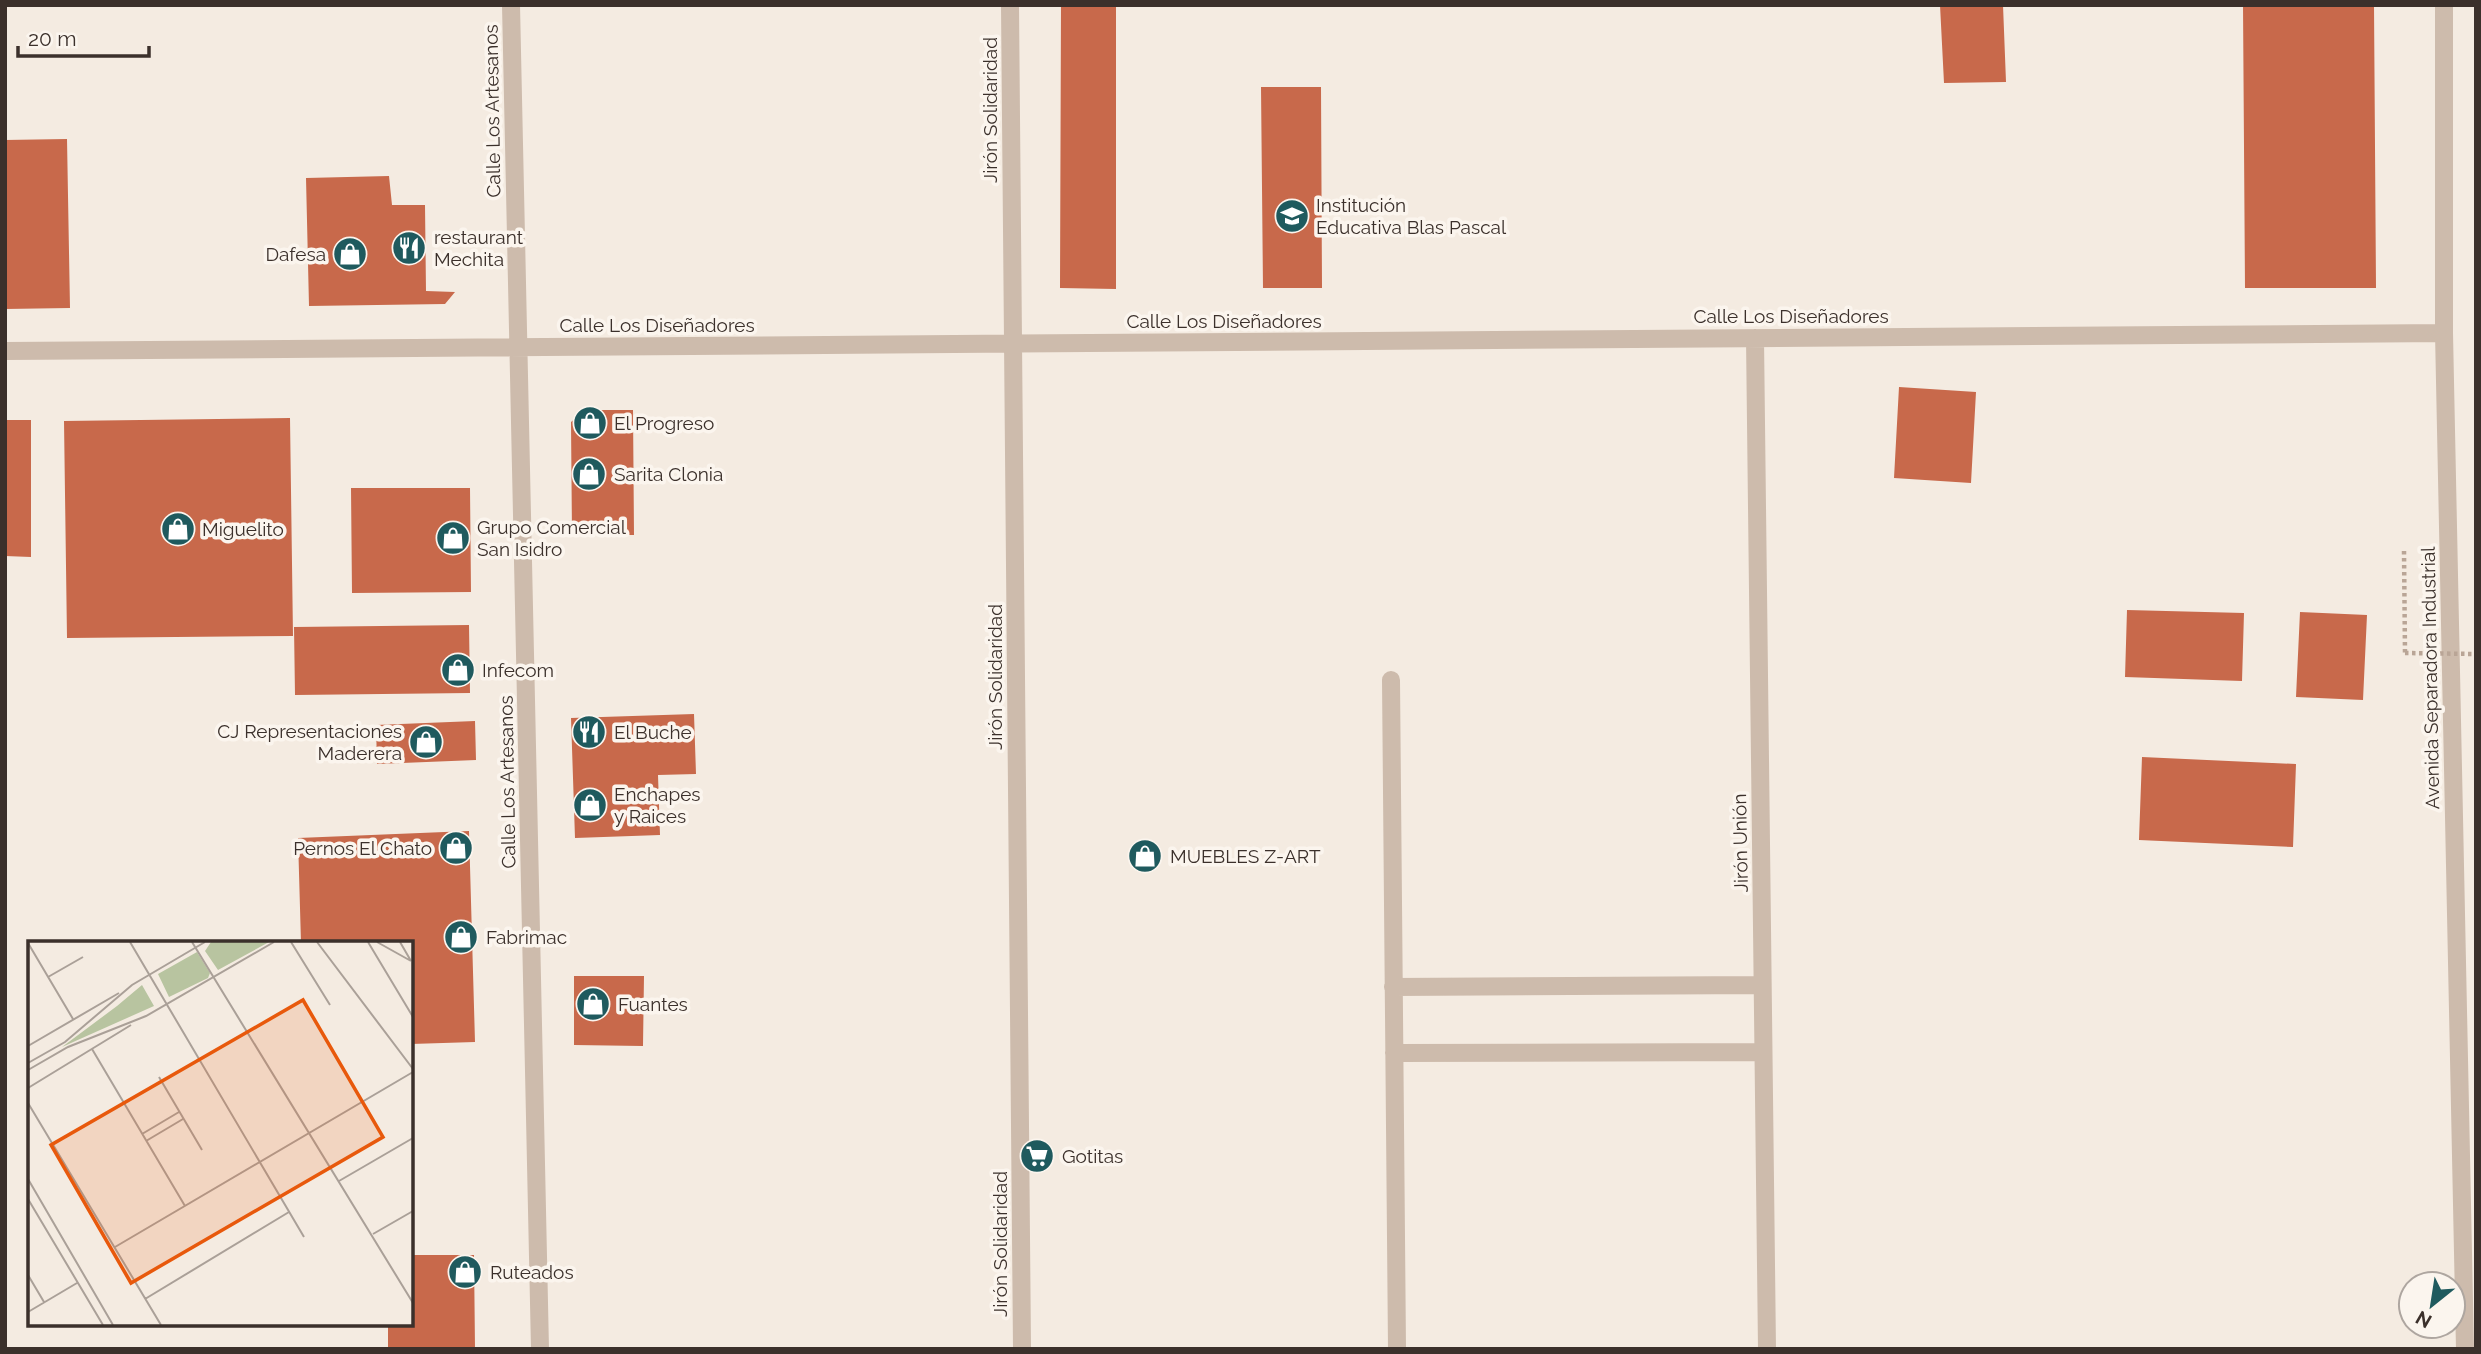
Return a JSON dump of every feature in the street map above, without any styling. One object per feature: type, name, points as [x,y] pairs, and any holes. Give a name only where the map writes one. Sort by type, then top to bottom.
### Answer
[{"type":"street","name":"Calle Los Artesanos","points":[[511,5],[540,1349]]},
{"type":"street","name":"Jirón Solidaridad","points":[[1010,5],[1021,1349]]},
{"type":"street","name":"Avenida Separadora Industrial","points":[[2444,5],[2444,333],[2465,1349]]},
{"type":"street","name":"Calle Los Diseñadores","points":[[5,351],[2444,333]]},
{"type":"street","name":"Jirón Unión","points":[[1755,338],[1767,1349]]},
{"type":"street","points":[[1391,680],[1397,1349]]},
{"type":"street","points":[[1393,987],[1762,985]]},
{"type":"street","points":[[1394,1053],[1763,1052]]},
{"type":"path","points":[[2404,551],[2405,653],[2476,654]]},
{"type":"building","points":[[1061,5],[1116,5],[1116,289],[1060,288]]},
{"type":"building","points":[[1940,5],[2003,5],[2006,82],[1944,83]]},
{"type":"building","points":[[2243,5],[2374,5],[2376,288],[2245,288]]},
{"type":"building","name":"Institución Educativa Blas Pascal","points":[[1261,87],[1321,87],[1322,288],[1263,288]]},
{"type":"building","points":[[67,139],[70,308],[5,309],[5,140]]},
{"type":"building","name":"Dafesa","points":[[389,176],[392,205],[425,205],[426,291],[455,292],[445,304],[309,306],[306,178]]},
{"type":"building","points":[[1899,387],[1976,392],[1971,483],[1894,478]]},
{"type":"building","points":[[585,410],[633,410],[634,535],[572,535],[571,422]]},
{"type":"building","name":"Miguelito","points":[[290,418],[293,636],[67,638],[64,421]]},
{"type":"building","points":[[5,420],[31,420],[31,557],[5,556]]},
{"type":"building","points":[[351,488],[470,488],[471,592],[352,593]]},
{"type":"building","points":[[2127,610],[2244,613],[2242,681],[2125,677]]},
{"type":"building","points":[[2300,612],[2367,615],[2363,700],[2296,697]]},
{"type":"building","points":[[469,625],[470,693],[295,695],[294,627]]},
{"type":"building","points":[[694,714],[696,774],[658,775],[660,835],[575,838],[571,718]]},
{"type":"building","name":"CJ Representaciones Maderera","points":[[475,721],[476,760],[377,764],[376,725]]},
{"type":"building","points":[[2142,757],[2296,764],[2293,847],[2139,840]]},
{"type":"building","points":[[469,831],[475,1042],[413,1044],[413,941],[301,941],[298,838]]},
{"type":"building","points":[[574,976],[644,976],[643,1046],[574,1045]]},
{"type":"building","points":[[413,1255],[474,1255],[475,1349],[388,1349],[388,1326],[413,1326]]},
{"type":"place","name":"Institución Educativa Blas Pascal","points":[[1292,216]]},
{"type":"place","name":"restaurant Mechita","points":[[409,248]]},
{"type":"place","name":"Dafesa","points":[[350,254]]},
{"type":"place","name":"El Progreso","points":[[590,423]]},
{"type":"place","name":"Sarita Clonia","points":[[589,474]]},
{"type":"place","name":"Miguelito","points":[[178,529]]},
{"type":"place","name":"Grupo Comercial San Isidro","points":[[453,538]]},
{"type":"place","name":"Infecom","points":[[458,670]]},
{"type":"place","name":"El Buche","points":[[589,732]]},
{"type":"place","name":"CJ Representaciones Maderera","points":[[426,742]]},
{"type":"place","name":"Enchapes y Raices","points":[[590,805]]},
{"type":"place","name":"Pernos El Chato","points":[[456,848]]},
{"type":"place","name":"MUEBLES Z-ART","points":[[1145,856]]},
{"type":"place","name":"Fabrimac","points":[[461,937]]},
{"type":"place","name":"Fuantes","points":[[593,1004]]},
{"type":"place","name":"Gotitas","points":[[1037,1156]]},
{"type":"place","name":"Ruteados","points":[[465,1272]]}]
